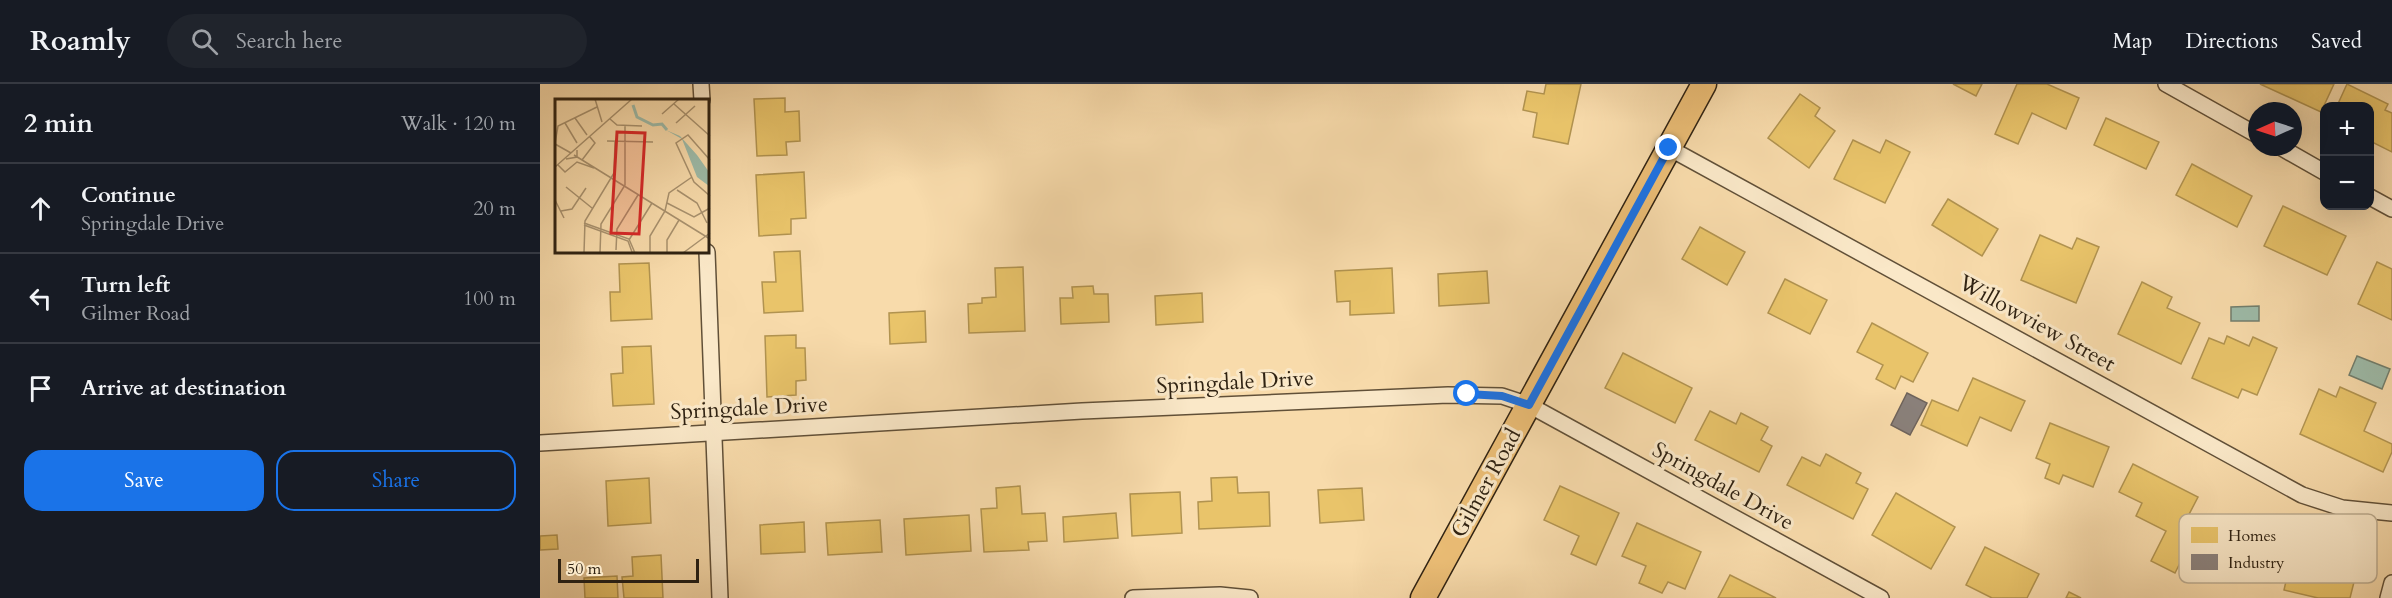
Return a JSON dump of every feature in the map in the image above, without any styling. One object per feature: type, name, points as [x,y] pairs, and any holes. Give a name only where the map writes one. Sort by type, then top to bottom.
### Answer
[{"type":"main road","name":"Gilmer Road","points":[[1423,598],[1704,84]]},
{"type":"street","points":[[701,84],[702,99]]},
{"type":"street","points":[[2166,84],[2248,130]]},
{"type":"street","name":"Willowview Street","points":[[1669,148],[2302,495],[2342,508],[2392,513]]},
{"type":"street","points":[[2296,156],[2320,169]]},
{"type":"street","points":[[2374,199],[2392,209]]},
{"type":"street","points":[[707,254],[720,598]]},
{"type":"street","name":"Springdale Drive","points":[[540,443],[1082,411],[1448,395],[1502,396],[1529,405],[1881,598]]},
{"type":"street","points":[[2388,598],[2392,584]]},
{"type":"street","points":[[1133,598],[1220,595],[1250,598]]},
{"type":"shaded area","points":[[2259,306],[2259,321],[2231,321],[2231,307]]},
{"type":"shaded area","points":[[2357,356],[2390,369],[2382,389],[2349,375]]},
{"type":"building: Homes","points":[[1546,84],[1581,84],[1568,144],[1533,137],[1537,113],[1523,110],[1527,91],[1544,94]]},
{"type":"building: Homes","points":[[1953,84],[1982,84],[1976,96]]},
{"type":"building: Homes","points":[[2017,84],[2047,84],[2079,98],[2066,129],[2032,113],[2018,144],[1995,134]]},
{"type":"building: Homes","points":[[2260,84],[2334,84],[2326,102],[2320,102],[2320,112]]},
{"type":"building: Homes","points":[[2347,84],[2388,104],[2385,110],[2392,113],[2392,152],[2374,143],[2374,102],[2339,102]]},
{"type":"building: Homes","points":[[1800,94],[1820,108],[1815,116],[1835,131],[1809,168],[1768,138]]},
{"type":"building: Homes","points":[[785,98],[785,112],[799,111],[800,141],[786,142],[787,155],[757,156],[754,99]]},
{"type":"building: Homes","points":[[2106,118],[2159,142],[2146,169],[2094,145]]},
{"type":"building: Homes","points":[[1853,140],[1880,153],[1886,140],[1910,152],[1885,203],[1834,179]]},
{"type":"building: Homes","points":[[2192,164],[2252,196],[2237,227],[2176,195]]},
{"type":"building: Homes","points":[[804,172],[806,218],[791,219],[791,234],[759,236],[756,175]]},
{"type":"building: Homes","points":[[1948,199],[1998,229],[1982,256],[1932,225]]},
{"type":"building: Homes","points":[[2283,206],[2346,236],[2327,275],[2264,246]]},
{"type":"building: Homes","points":[[1700,227],[1745,252],[1727,285],[1682,259]]},
{"type":"building: Homes","points":[[2040,235],[2072,249],[2077,238],[2099,247],[2076,303],[2021,280]]},
{"type":"building: Homes","points":[[800,251],[803,311],[764,313],[762,282],[776,282],[774,252]]},
{"type":"building: Homes","points":[[2377,262],[2392,269],[2392,320],[2358,304]]},
{"type":"building: Homes","points":[[649,263],[652,319],[611,321],[610,292],[620,292],[619,264]]},
{"type":"building: Homes","points":[[1023,267],[1025,331],[969,333],[968,304],[982,303],[982,298],[996,297],[995,268]]},
{"type":"building: Homes","points":[[1392,268],[1394,313],[1350,315],[1350,301],[1337,302],[1335,271]]},
{"type":"building: Homes","points":[[1487,271],[1489,303],[1439,306],[1438,274]]},
{"type":"building: Homes","points":[[1785,279],[1827,300],[1810,334],[1768,313]]},
{"type":"building: Homes","points":[[2142,282],[2172,297],[2167,308],[2200,323],[2181,364],[2118,334]]},
{"type":"building: Homes","points":[[1093,286],[1094,294],[1108,294],[1109,322],[1061,324],[1060,298],[1073,298],[1072,287]]},
{"type":"building: Homes","points":[[1202,293],[1203,322],[1156,325],[1155,296]]},
{"type":"building: Homes","points":[[925,311],[926,342],[890,344],[889,313]]},
{"type":"building: Homes","points":[[1872,323],[1928,353],[1913,382],[1901,376],[1895,389],[1876,379],[1883,365],[1857,352]]},
{"type":"building: Homes","points":[[796,335],[796,348],[805,348],[806,380],[796,381],[796,395],[767,397],[765,336]]},
{"type":"building: Homes","points":[[2227,336],[2249,346],[2253,337],[2277,348],[2257,395],[2242,389],[2238,398],[2192,378],[2209,338],[2224,344]]},
{"type":"building: Homes","points":[[651,346],[654,404],[613,406],[611,374],[623,373],[622,347]]},
{"type":"building: Homes","points":[[1623,353],[1692,388],[1675,423],[1605,388]]},
{"type":"building: Homes","points":[[1973,378],[2025,401],[2011,431],[1980,417],[1967,446],[1921,425],[1932,400],[1958,411]]},
{"type":"building: Homes","points":[[2340,387],[2376,403],[2364,431],[2392,444],[2392,452],[2383,472],[2300,434],[2319,389],[2336,397]]},
{"type":"building: Homes","points":[[1710,411],[1736,424],[1741,413],[1768,427],[1761,440],[1772,446],[1759,472],[1695,440]]},
{"type":"building: Homes","points":[[2050,423],[2109,447],[2093,487],[2063,475],[2059,484],[2045,478],[2050,464],[2036,458]]},
{"type":"building: Homes","points":[[1826,454],[1861,473],[1856,483],[1868,489],[1853,519],[1787,485],[1802,457],[1820,466]]},
{"type":"building: Homes","points":[[2133,464],[2198,497],[2189,514],[2179,514],[2179,565],[2175,573],[2151,561],[2166,531],[2136,516],[2142,503],[2119,492]]},
{"type":"building: Homes","points":[[1237,477],[1238,493],[1269,492],[1270,526],[1199,529],[1198,502],[1212,501],[1211,478]]},
{"type":"building: Homes","points":[[649,478],[651,523],[608,526],[606,481]]},
{"type":"building: Homes","points":[[1020,486],[1022,514],[1045,513],[1047,541],[1028,542],[1029,550],[984,552],[981,509],[997,508],[996,488]]},
{"type":"building: Homes","points":[[1560,486],[1619,513],[1596,565],[1571,554],[1579,536],[1544,520]]},
{"type":"building: Homes","points":[[1362,488],[1364,520],[1320,523],[1318,490]]},
{"type":"building: Homes","points":[[1180,492],[1182,533],[1132,536],[1130,494]]},
{"type":"building: Homes","points":[[1896,493],[1955,527],[1931,569],[1872,535]]},
{"type":"building: Homes","points":[[1116,513],[1118,538],[1064,542],[1063,517]]},
{"type":"building: Homes","points":[[969,515],[971,551],[906,555],[904,519]]},
{"type":"building: Homes","points":[[880,520],[882,552],[828,555],[826,523]]},
{"type":"building: Homes","points":[[804,522],[805,552],[761,554],[760,525]]},
{"type":"building: Homes","points":[[1637,523],[1701,552],[1685,589],[1668,582],[1662,593],[1639,583],[1646,566],[1622,556]]},
{"type":"building: Homes","points":[[557,535],[558,549],[540,550],[540,536]]},
{"type":"building: Homes","points":[[1985,547],[2039,574],[2027,598],[1992,598],[1966,585]]},
{"type":"building: Homes","points":[[661,555],[663,598],[624,598],[622,577],[633,576],[632,557]]},
{"type":"building: Homes","points":[[1730,575],[1776,598],[1718,598]]},
{"type":"building: Homes","points":[[617,576],[618,598],[585,598],[584,578]]},
{"type":"building: Homes","points":[[2286,583],[2354,583],[2350,598],[2318,598],[2284,590]]},
{"type":"building: Homes","points":[[2069,592],[2081,598],[2066,598]]},
{"type":"building: Industry","points":[[1907,393],[1927,403],[1910,435],[1891,425]]},
{"type":"route","points":[[1467,394],[1502,396],[1520,400],[1529,405],[1669,148]]}]
